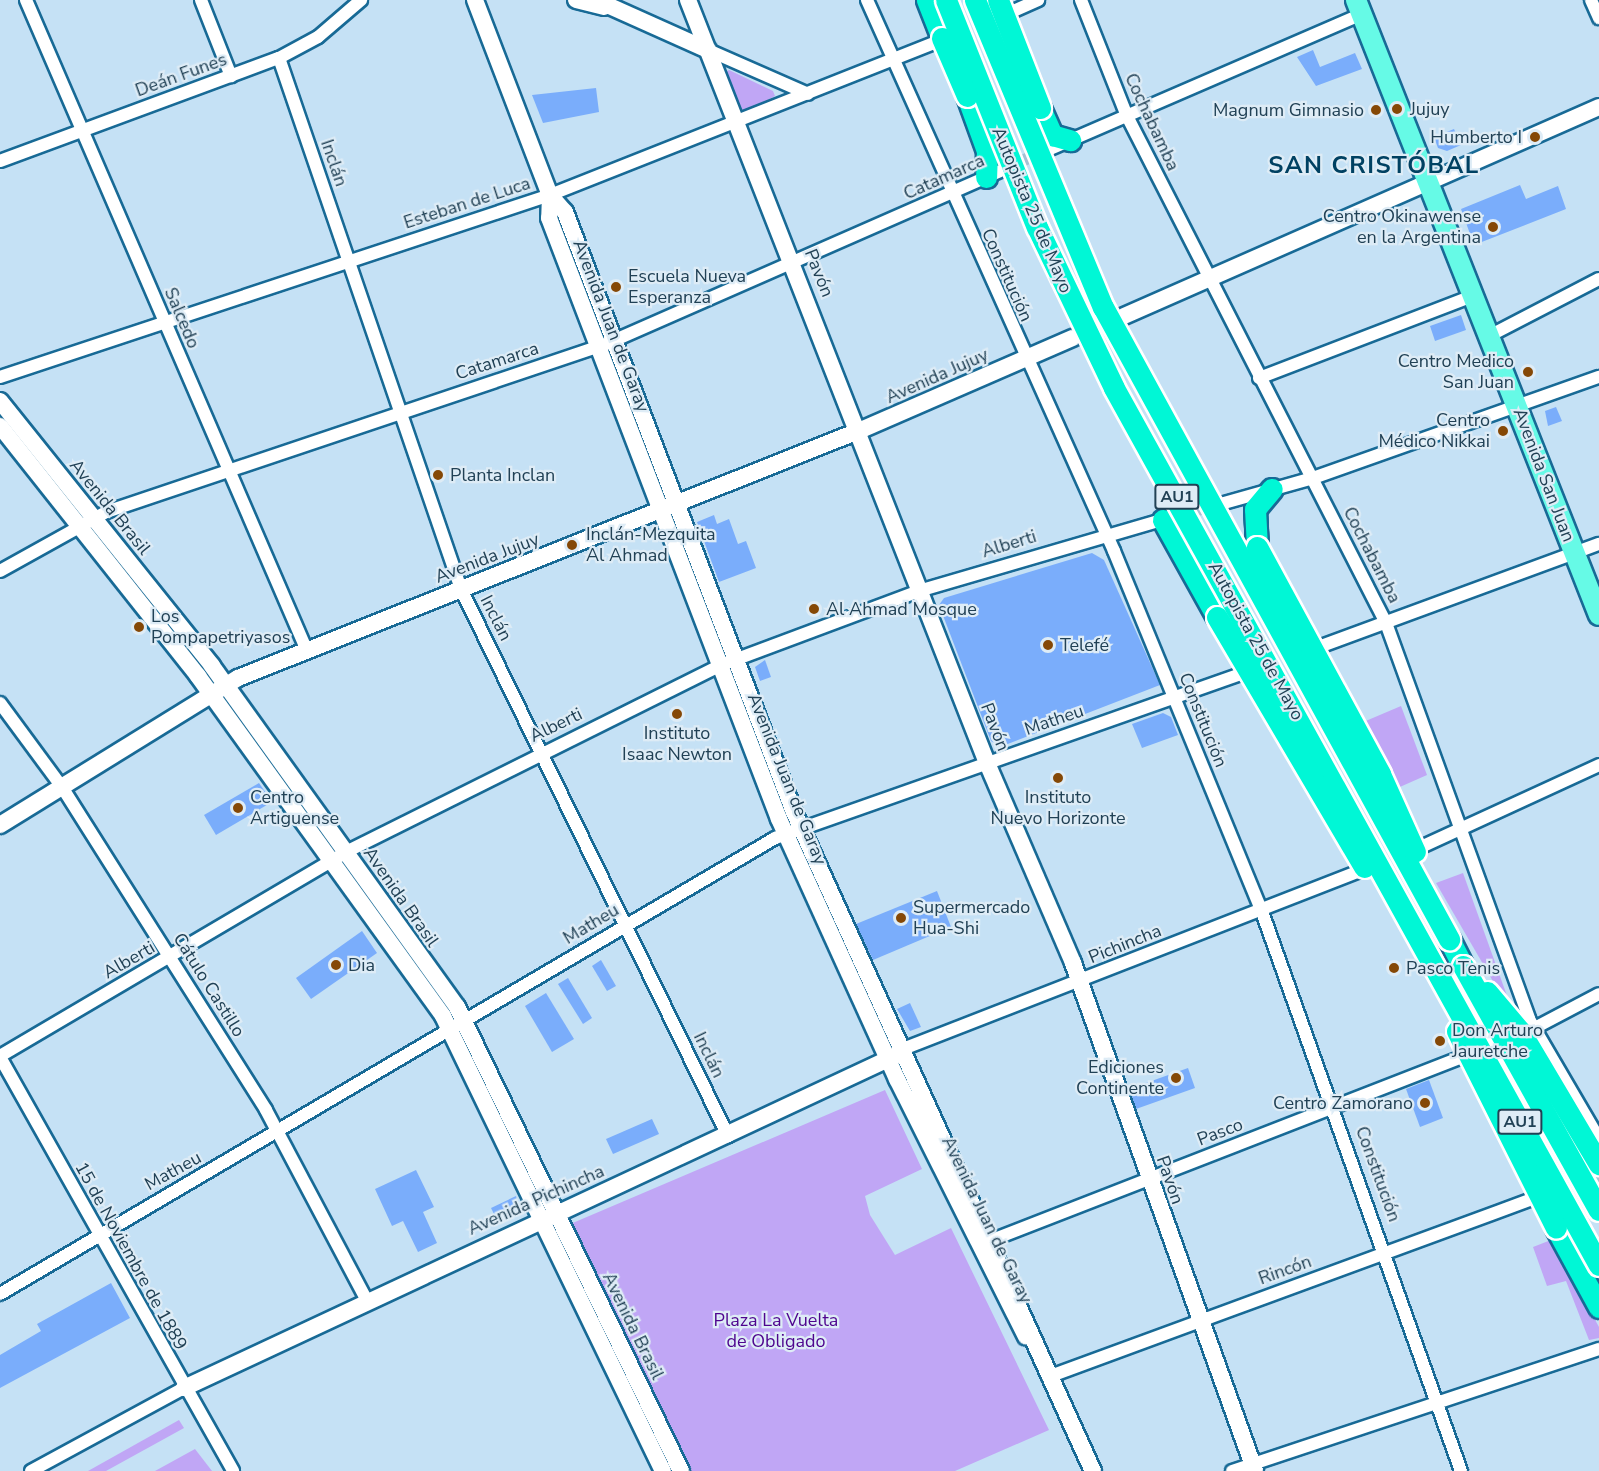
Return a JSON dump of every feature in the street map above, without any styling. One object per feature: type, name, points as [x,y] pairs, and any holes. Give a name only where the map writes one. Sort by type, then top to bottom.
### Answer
[{"type":"highway","points":[[927,0],[967,96],[993,174]]},
{"type":"highway","name":"Autopista 25 de Mayo","points":[[946,0],[1037,227],[1103,367],[1599,1265]]},
{"type":"highway","name":"Autopista 25 de Mayo","points":[[975,0],[1108,317],[1599,1210]]},
{"type":"highway","points":[[1003,6],[1052,135],[1070,140]]},
{"type":"highway","points":[[1272,489],[1255,509],[1257,547],[1396,806],[1449,939]]},
{"type":"highway","points":[[1166,519],[1217,617],[1314,789],[1426,953]]},
{"type":"highway","points":[[1463,966],[1520,1031],[1599,1164]]},
{"type":"highway","points":[[1440,979],[1468,1062],[1599,1307]]},
{"type":"main road","name":"Avenida Juan de Garay","points":[[475,0],[550,195],[565,212],[738,659],[793,830],[903,1049],[992,1239],[1039,1357],[1093,1471]]},
{"type":"main road","points":[[576,0],[614,10]]},
{"type":"main road","points":[[596,0],[708,50]]},
{"type":"main road","name":"Pavón","points":[[688,0],[861,430],[987,763],[1079,982],[1198,1322],[1253,1468]]},
{"type":"main road","name":"Avenida San Juan","points":[[1359,7],[1599,615]]},
{"type":"main road","points":[[1124,316],[1599,107]]},
{"type":"main road","name":"Avenida Juan de Garay","points":[[550,195],[549,218],[721,666],[793,830],[889,1061],[990,1275],[1039,1357]]},
{"type":"main road","name":"Avenida Jujuy","points":[[0,825],[226,684],[861,430],[1073,338]]},
{"type":"main road","name":"Avenida Brasil","points":[[0,401],[331,861],[458,1026],[539,1219],[663,1471]]},
{"type":"main road","name":"Avenida Brasil","points":[[0,426],[87,522],[226,684],[346,852],[458,1026],[555,1211],[681,1471]]},
{"type":"main road","name":"Avenida Pichincha","points":[[184,1388],[366,1299],[555,1211],[728,1136],[889,1061],[903,1049]]},
{"type":"street","name":"Salcedo","points":[[26,0],[307,651]]},
{"type":"street","points":[[201,0],[231,76]]},
{"type":"street","name":"Deán Funes","points":[[0,161],[279,58],[318,37],[361,0]]},
{"type":"street","name":"Constitución","points":[[867,0],[1105,535],[1261,909],[1387,1252],[1461,1471]]},
{"type":"street","points":[[1003,6],[1038,0]]},
{"type":"street","name":"Cochabamba","points":[[1081,0],[1127,116],[1386,623],[1530,1030],[1599,1139]]},
{"type":"street","points":[[1591,0],[1599,18]]},
{"type":"street","points":[[1050,148],[1127,116],[1359,7]]},
{"type":"street","name":"Esteban de Luca","points":[[0,377],[550,195],[937,42]]},
{"type":"street","points":[[708,50],[808,94]]},
{"type":"street","name":"Inclán","points":[[279,58],[461,589],[728,1136]]},
{"type":"street","name":"Catamarca","points":[[0,571],[87,522],[228,470],[597,347],[794,263],[993,174]]},
{"type":"street","points":[[1489,336],[1599,279]]},
{"type":"street","points":[[1259,378],[1473,296]]},
{"type":"street","points":[[1224,503],[1313,478],[1599,377]]},
{"type":"street","name":"Alberti","points":[[0,1057],[346,852],[542,752],[721,666],[922,590],[1166,519]]},
{"type":"street","points":[[1316,648],[1575,555],[1599,544]]},
{"type":"street","name":"Matheu","points":[[0,1294],[97,1232],[279,1132],[626,924],[793,830],[1242,674]]},
{"type":"street","name":"Cátulo Castillo","points":[[0,703],[62,787],[279,1132],[366,1299]]},
{"type":"street","points":[[1421,847],[1599,765]]},
{"type":"street","name":"Pichincha","points":[[903,1049],[1360,872]]},
{"type":"street","points":[[1530,1030],[1599,994]]},
{"type":"street","name":"15 de Noviembre de 1889","points":[[0,1057],[184,1388],[233,1471]]},
{"type":"street","name":"Pasco","points":[[992,1239],[1462,1058]]},
{"type":"street","name":"Rincón","points":[[1048,1377],[1535,1198]]},
{"type":"street","points":[[1232,1471],[1253,1468],[1438,1400],[1599,1349]]},
{"type":"street","points":[[31,1471],[184,1388]]},
{"type":"green space","points":[[729,70],[773,91],[775,96],[743,113],[724,73]]},
{"type":"green space","points":[[1401,706],[1427,775],[1393,790],[1361,723]]},
{"type":"green space","points":[[1463,873],[1516,1021],[1436,883]]},
{"type":"green space","name":"Plaza La Vuelta de Obligado","points":[[885,1090],[922,1169],[865,1196],[870,1215],[895,1255],[951,1228],[1049,1430],[955,1471],[690,1471],[568,1225]]},
{"type":"green space","points":[[1551,1240],[1599,1327],[1599,1338],[1589,1340],[1566,1281],[1547,1286],[1533,1247]]},
{"type":"green space","points":[[179,1420],[184,1428],[106,1471],[88,1471]]},
{"type":"green space","points":[[195,1449],[212,1471],[155,1471]]},
{"type":"building","points":[[1313,50],[1320,67],[1355,53],[1362,69],[1316,86],[1297,57]]},
{"type":"building","points":[[596,88],[599,112],[543,123],[532,95]]},
{"type":"building","points":[[1454,129],[1461,145],[1447,151],[1438,148],[1434,137]]},
{"type":"building","name":"Centro Okinawense en la Argentina","points":[[1520,185],[1526,199],[1558,186],[1566,209],[1474,245],[1461,209]]},
{"type":"building","points":[[1461,315],[1466,330],[1435,341],[1430,326]]},
{"type":"building","points":[[1556,407],[1562,421],[1548,426],[1545,411]]},
{"type":"building","points":[[714,515],[717,524],[729,519],[738,544],[746,541],[756,568],[719,582],[697,522]]},
{"type":"building","name":"Telefé","points":[[1092,553],[1104,560],[1160,685],[1000,747],[991,741],[939,605],[944,598]]},
{"type":"building","points":[[765,660],[771,677],[760,681],[755,667]]},
{"type":"building","points":[[1163,713],[1171,717],[1178,735],[1142,748],[1132,724]]},
{"type":"building","name":"Centro Artiguense","points":[[259,783],[272,802],[216,835],[204,815]]},
{"type":"building","name":"Supermercado Hua-Shi","points":[[937,891],[951,927],[873,960],[856,924]]},
{"type":"building","name":"Dia","points":[[362,931],[377,953],[311,999],[296,978]]},
{"type":"building","points":[[601,960],[616,986],[607,991],[592,966]]},
{"type":"building","points":[[568,978],[592,1018],[583,1024],[558,984]]},
{"type":"building","points":[[546,993],[574,1039],[552,1052],[525,1006]]},
{"type":"building","points":[[910,1003],[921,1027],[910,1031],[897,1009]]},
{"type":"building","name":"Ediciones Continente","points":[[1188,1068],[1195,1088],[1136,1109],[1129,1089]]},
{"type":"building","name":"Centro Zamorano","points":[[1429,1080],[1443,1118],[1420,1127],[1406,1089]]},
{"type":"building","points":[[652,1119],[659,1134],[613,1154],[606,1139]]},
{"type":"building","points":[[416,1170],[434,1207],[423,1212],[437,1243],[418,1252],[403,1221],[392,1226],[375,1189]]},
{"type":"building","points":[[516,1196],[519,1207],[496,1218],[491,1208]]},
{"type":"building","points":[[111,1283],[130,1318],[0,1388],[0,1355],[41,1331],[37,1324]]},
{"type":"tunnel","points":[[1007,168],[1043,151]]},
{"type":"tunnel","points":[[1179,515],[1217,505]]},
{"type":"tunnel","points":[[1555,1192],[1599,1176]]},
{"type":"place","name":"Jujuy","points":[[1397,109]]},
{"type":"place","name":"Magnum Gimnasio","points":[[1376,110]]},
{"type":"place","name":"Humberto I","points":[[1535,137]]},
{"type":"place","name":"Centro Okinawense en la Argentina","points":[[1493,227]]},
{"type":"place","name":"Escuela Nueva Esperanza","points":[[616,287]]},
{"type":"place","name":"Centro Medico San Juan","points":[[1528,372]]},
{"type":"place","name":"Centro Médico Nikkai","points":[[1503,431]]},
{"type":"place","name":"Planta Inclan","points":[[438,475]]},
{"type":"place","name":"Inclán-Mezquita Al Ahmad","points":[[572,545]]},
{"type":"place","name":"Al Ahmad Mosque","points":[[814,609]]},
{"type":"place","name":"Los Pompapetriyasos","points":[[139,627]]},
{"type":"place","name":"Telefé","points":[[1048,645]]},
{"type":"place","name":"Instituto Isaac Newton","points":[[677,714]]},
{"type":"place","name":"Instituto Nuevo Horizonte","points":[[1058,778]]},
{"type":"place","name":"Centro Artiguense","points":[[238,808]]},
{"type":"place","name":"Supermercado Hua-Shi","points":[[901,918]]},
{"type":"place","name":"Dia","points":[[336,965]]},
{"type":"place","name":"Pasco Tenis","points":[[1394,968]]},
{"type":"place","name":"Don Arturo Jauretche","points":[[1440,1041]]},
{"type":"place","name":"Ediciones Continente","points":[[1176,1078]]},
{"type":"place","name":"Centro Zamorano","points":[[1425,1103]]},
{"type":"district","name":"SAN CRISTÓBAL","points":[[1374,166]]}]
